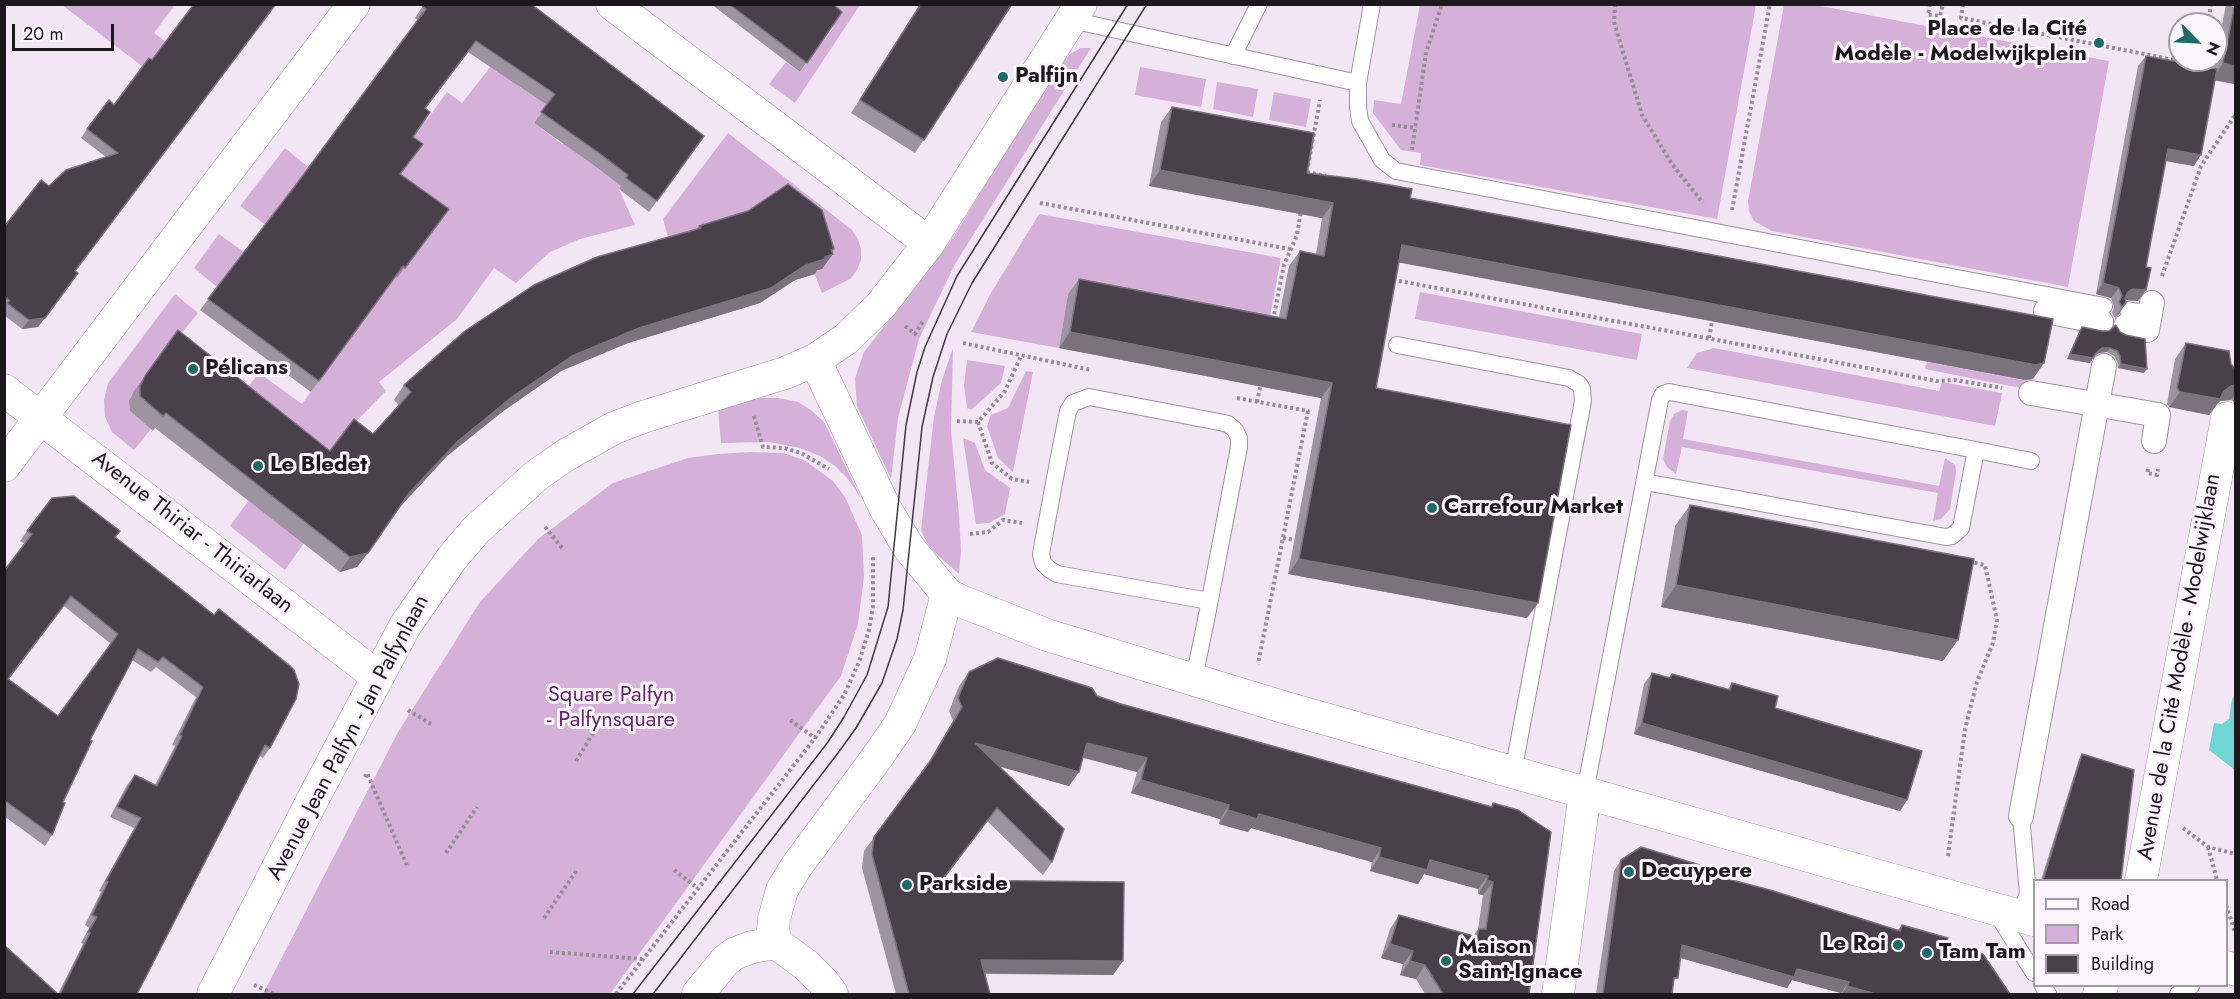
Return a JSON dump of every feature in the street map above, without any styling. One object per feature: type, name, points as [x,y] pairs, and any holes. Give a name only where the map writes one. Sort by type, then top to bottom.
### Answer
[{"type":"street","points":[[4,466],[354,4]]},
{"type":"street","points":[[612,4],[929,243]]},
{"type":"street","name":"Avenue Jean Palfyn - Jan Palfynlaan","points":[[213,994],[405,626],[452,558],[476,531],[537,476],[566,455],[614,428],[755,383],[815,360],[846,339],[881,305],[929,243],[1076,12]]},
{"type":"street","points":[[2046,311],[2103,314]]},
{"type":"street","points":[[815,360],[885,508],[909,548],[947,594],[958,600],[1047,635],[1194,679],[2016,915]]},
{"type":"street","points":[[2021,816],[2104,366]]},
{"type":"street","name":"Avenue Thiriar - Thiriarlaan","points":[[4,390],[378,677]]},
{"type":"street","points":[[2031,393],[2158,415],[2154,441]]},
{"type":"street","name":"Avenue de la Cité Modèle - Modelwijklaan","points":[[2141,879],[2226,418]]},
{"type":"street","points":[[832,994],[816,974],[776,943],[773,931],[774,920],[782,890],[796,867],[900,724],[930,660],[947,594]]},
{"type":"street","points":[[1558,994],[1585,792]]},
{"type":"street","points":[[698,994],[725,961],[734,954],[752,947],[776,943]]},
{"type":"lane","points":[[1233,56],[1259,4]]},
{"type":"lane","points":[[1372,4],[1358,83],[1358,107],[1363,128],[1382,160],[1396,171],[1728,234],[2103,314]]},
{"type":"lane","points":[[1076,12],[1233,56],[1358,83]]},
{"type":"lane","points":[[1397,345],[1569,378],[1579,384],[1582,389],[1583,401],[1513,772]]},
{"type":"lane","points":[[1585,792],[1661,397],[1669,392],[2031,461]]},
{"type":"lane","points":[[1194,679],[1239,447],[1239,438],[1228,424],[1089,397],[1073,403],[1068,411],[1041,554],[1043,562],[1057,574],[1209,601]]},
{"type":"lane","points":[[1645,482],[1946,537],[1960,528],[1976,450]]},
{"type":"lane","points":[[2021,816],[2028,894],[2016,915],[2033,970]]},
{"type":"path","points":[[1412,151],[1426,53],[1442,4]]},
{"type":"path","points":[[1615,4],[1614,22],[1642,115],[1672,164],[1728,234]]},
{"type":"path","points":[[1728,234],[1770,4]]},
{"type":"path","points":[[1930,4],[1928,15],[1940,16],[1943,4]]},
{"type":"path","points":[[1963,4],[1961,18],[2168,59]]},
{"type":"path","points":[[2162,64],[2163,58]]},
{"type":"path","points":[[1306,182],[1325,75]]},
{"type":"path","points":[[2139,314],[2201,166],[2235,114]]},
{"type":"path","points":[[1404,126],[1415,128]]},
{"type":"path","points":[[1307,172],[1328,176]]},
{"type":"path","points":[[1040,203],[1290,249]]},
{"type":"path","points":[[1273,322],[1284,265],[1297,235],[1301,210]]},
{"type":"path","points":[[1393,289],[1394,280],[1937,381],[1955,380],[2031,393]]},
{"type":"path","points":[[902,323],[915,334],[922,321]]},
{"type":"path","points":[[1709,338],[1712,321]]},
{"type":"path","points":[[963,343],[1042,360]]},
{"type":"path","points":[[978,422],[1005,391],[1021,356]]},
{"type":"path","points":[[1257,402],[1262,379]]},
{"type":"path","points":[[753,414],[763,447],[784,448],[801,453],[831,470]]},
{"type":"path","points":[[957,421],[978,422]]},
{"type":"path","points":[[978,422],[992,463],[1012,479],[1054,487]]},
{"type":"path","points":[[2148,468],[2147,473],[2157,475],[2157,471]]},
{"type":"path","points":[[970,534],[988,532],[1004,520],[1046,528]]},
{"type":"path","points":[[545,527],[563,549]]},
{"type":"path","points":[[1283,538],[1295,540]]},
{"type":"path","points":[[616,994],[815,738],[844,695],[867,636],[873,606],[873,546]]},
{"type":"path","points":[[1948,856],[1965,729],[1977,682],[1993,643],[1995,631],[1996,611],[1985,565]]},
{"type":"path","points":[[408,710],[432,724]]},
{"type":"path","points":[[790,720],[815,738]]},
{"type":"path","points":[[576,761],[595,730]]},
{"type":"path","points":[[361,784],[367,773],[408,868]]},
{"type":"path","points":[[446,853],[477,807]]},
{"type":"path","points":[[2181,827],[2208,847],[2235,854]]},
{"type":"path","points":[[2208,847],[2217,879]]},
{"type":"path","points":[[544,918],[578,870]]},
{"type":"path","points":[[674,870],[695,885]]},
{"type":"path","points":[[2228,912],[2235,935]]},
{"type":"path","points":[[550,952],[643,960]]},
{"type":"green space","points":[[62,5],[175,5],[154,33],[175,49],[155,76]]},
{"type":"green space","points":[[820,5],[860,5],[795,103],[769,84],[786,62],[800,72],[833,28]]},
{"type":"green space","points":[[1420,5],[1756,5],[1717,219],[1420,165],[1421,153],[1401,150],[1373,113],[1374,100],[1401,104]]},
{"type":"green space","points":[[1784,5],[1816,5],[2109,61],[2068,287],[1772,231],[1754,221],[1749,211],[1748,201]]},
{"type":"green space","points":[[1081,48],[1091,48],[955,264],[919,339],[898,418],[891,479],[857,406],[855,378],[864,352],[950,242],[1060,65],[1070,54]]},
{"type":"green space","points":[[495,61],[516,84],[547,105],[534,123],[621,186],[619,189],[635,225],[580,239],[550,252],[516,283],[494,268],[457,319],[379,382],[386,391],[344,434],[331,451],[247,388],[259,373],[302,404],[374,306],[240,206],[285,148],[308,167],[287,196],[397,278],[392,185],[405,148],[413,110],[427,120],[447,92],[462,103]]},
{"type":"green space","points":[[1140,67],[1206,79],[1201,107],[1135,95]]},
{"type":"green space","points":[[1217,82],[1258,89],[1253,117],[1213,109]]},
{"type":"green space","points":[[1274,92],[1311,99],[1306,127],[1269,120]]},
{"type":"green space","points":[[728,133],[852,230],[861,249],[861,260],[850,279],[822,293],[814,272],[671,248],[663,219]]},
{"type":"green space","points":[[1039,214],[1281,258],[1257,385],[1068,295],[1059,348],[971,332],[991,293]]},
{"type":"green space","points":[[219,234],[244,252],[217,287],[194,268]]},
{"type":"green space","points":[[1420,292],[1642,334],[1637,360],[1415,319]]},
{"type":"green space","points":[[175,294],[198,313],[131,396],[130,411],[151,429],[134,450],[112,432],[105,417],[104,400],[108,383]]},
{"type":"green space","points":[[953,348],[951,430],[961,550],[959,574],[935,553],[921,530],[934,417],[942,380]]},
{"type":"green space","points":[[1714,348],[1939,391],[1942,382],[2002,393],[1995,426],[1687,368],[1697,353]]},
{"type":"green space","points":[[967,360],[1005,366],[1001,383],[971,410],[967,408],[964,386]]},
{"type":"green space","points":[[1927,362],[2033,382],[2031,390],[1925,369]]},
{"type":"green space","points":[[1026,371],[1033,372],[1013,472],[998,458],[987,426],[991,415],[1008,408]]},
{"type":"green space","points":[[758,398],[778,398],[798,402],[824,422],[862,500],[848,479],[820,456],[800,448],[769,442],[721,443],[718,410]]},
{"type":"green space","points":[[1682,410],[1688,411],[1683,439],[1939,486],[1945,458],[1955,465],[1956,472],[1950,509],[1941,519],[1933,521],[1938,493],[1682,447],[1676,474],[1667,467],[1663,459],[1670,421],[1674,414]]},
{"type":"green space","points":[[963,438],[975,443],[985,470],[1010,488],[1005,514],[989,523],[976,524]]},
{"type":"green space","name":"Square Palfyn - Palfynsquare","points":[[750,452],[783,453],[804,460],[833,481],[845,497],[862,535],[864,577],[858,624],[841,676],[610,994],[263,994],[398,732],[480,602],[538,539],[613,483],[688,458]]},
{"type":"green space","points":[[249,500],[304,543],[285,570],[230,526]]},
{"type":"shaded area","points":[[2235,695],[2235,770],[2209,750],[2214,723],[2222,724],[2229,719],[2232,699]]},
{"type":"building","points":[[194,4],[276,4],[75,271],[78,273],[45,318],[29,320],[7,303],[10,301],[4,296],[4,227],[41,180],[49,186],[66,170],[118,153],[87,129],[109,100],[114,105],[149,58],[152,60]]},
{"type":"building","points":[[424,4],[531,4],[704,136],[657,201],[626,178],[628,175],[541,112],[555,94],[476,41],[425,108],[430,112],[413,137],[423,144],[400,174],[449,209],[405,268],[403,266],[319,381],[208,299],[426,9],[423,7]]},
{"type":"building","points":[[729,4],[833,4],[842,12],[807,63]]},
{"type":"building","points":[[921,4],[1012,4],[924,140],[860,100]]},
{"type":"building","points":[[2235,4],[2235,66],[2228,64],[2228,38]]},
{"type":"building","points":[[2146,56],[2168,60],[2168,72],[2216,72],[2201,155],[2168,149],[2146,267],[2151,268],[2146,290],[2133,289],[2128,292],[2125,298],[2126,303],[2122,307],[2119,302],[2122,296],[2119,288],[2103,283]]},
{"type":"building","points":[[1172,107],[1314,133],[1307,173],[1412,189],[1410,198],[2053,319],[2044,363],[2036,365],[1402,245],[1376,388],[1571,425],[1538,603],[1299,559],[1332,383],[1070,332],[1079,279],[1286,319],[1300,251],[1324,256],[1333,203],[1160,170]]},
{"type":"building","points":[[788,184],[822,210],[834,249],[831,250],[833,254],[806,265],[771,288],[639,328],[572,356],[512,397],[458,441],[409,493],[368,553],[350,557],[166,413],[163,416],[140,396],[140,386],[145,376],[178,330],[330,451],[354,419],[373,434],[411,392],[404,385],[465,331],[534,285],[597,257],[701,228],[699,226],[748,211]]},
{"type":"building","points":[[2116,325],[2120,332],[2126,335],[2145,339],[2147,369],[2121,364],[2117,351],[2110,348],[2102,348],[2093,358],[2070,354],[2082,327],[2109,331]]},
{"type":"building","points":[[2186,343],[2229,351],[2231,364],[2235,369],[2235,385],[2224,391],[2220,399],[2180,392],[2177,388]]},
{"type":"building","points":[[74,496],[120,531],[115,537],[214,615],[219,609],[289,665],[294,670],[299,684],[296,699],[270,748],[265,745],[137,994],[60,994],[97,917],[92,915],[108,882],[106,881],[141,818],[117,807],[135,775],[157,786],[203,687],[163,657],[158,662],[138,649],[90,740],[92,741],[63,802],[65,803],[52,835],[4,800],[4,571],[32,534],[27,531],[52,498]],"holes":[[[71,596],[118,634],[58,716],[8,679]]]},
{"type":"building","points":[[1690,505],[1974,559],[1958,640],[1676,585]]},
{"type":"building","points":[[998,658],[1092,688],[1097,696],[1121,704],[1492,807],[1493,803],[1518,810],[1551,832],[1529,994],[1443,994],[1425,965],[1410,961],[1413,951],[1390,944],[1399,915],[1477,937],[1479,929],[1486,929],[1493,882],[1487,880],[1488,876],[1430,860],[1427,870],[1379,857],[1381,848],[1259,814],[1257,819],[1228,810],[1229,805],[1141,780],[1147,758],[1087,743],[1079,772],[975,743],[1064,829],[1052,862],[997,808],[942,880],[1124,882],[1123,961],[981,960],[990,994],[909,994],[872,854],[874,837],[931,760],[962,707],[958,698],[969,672]]},
{"type":"building","points":[[1652,673],[1670,678],[1672,674],[1730,690],[1732,683],[1778,696],[1775,708],[1922,751],[1907,800],[1642,723]]},
{"type":"building","points":[[2082,754],[2134,770],[2121,879],[2043,879]]},
{"type":"building","points":[[1641,847],[1703,866],[1701,872],[1770,890],[1900,931],[1902,925],[1948,938],[1946,944],[1983,954],[2010,994],[1876,994],[1847,986],[1849,982],[1797,969],[1794,977],[1682,945],[1678,978],[1674,978],[1672,994],[1603,994],[1621,860]]},
{"type":"building","points":[[4,945],[58,994],[4,994]]},
{"type":"tram line","points":[[633,994],[828,742],[867,675],[888,607],[906,425],[917,372],[925,347],[957,276],[1128,4]]},
{"type":"tram line","points":[[653,994],[838,753],[856,728],[882,683],[897,639],[903,610],[922,427],[933,377],[947,334],[972,283],[1147,4]]},
{"type":"place","name":"Place de la Cité Modèle - Modelwijkplein","points":[[2099,43]]},
{"type":"place","name":"Palfijn","points":[[1003,77]]},
{"type":"place","name":"Pélicans","points":[[193,369]]},
{"type":"place","name":"Le Bledet","points":[[258,466]]},
{"type":"place","name":"Carrefour Market","points":[[1432,508]]},
{"type":"place","name":"Decuypere","points":[[1629,872]]},
{"type":"place","name":"Parkside","points":[[907,885]]},
{"type":"place","name":"Le Roi","points":[[1898,945]]},
{"type":"place","name":"Tam Tam","points":[[1927,953]]},
{"type":"place","name":"Maison Saint-Ignace","points":[[1446,961]]}]
